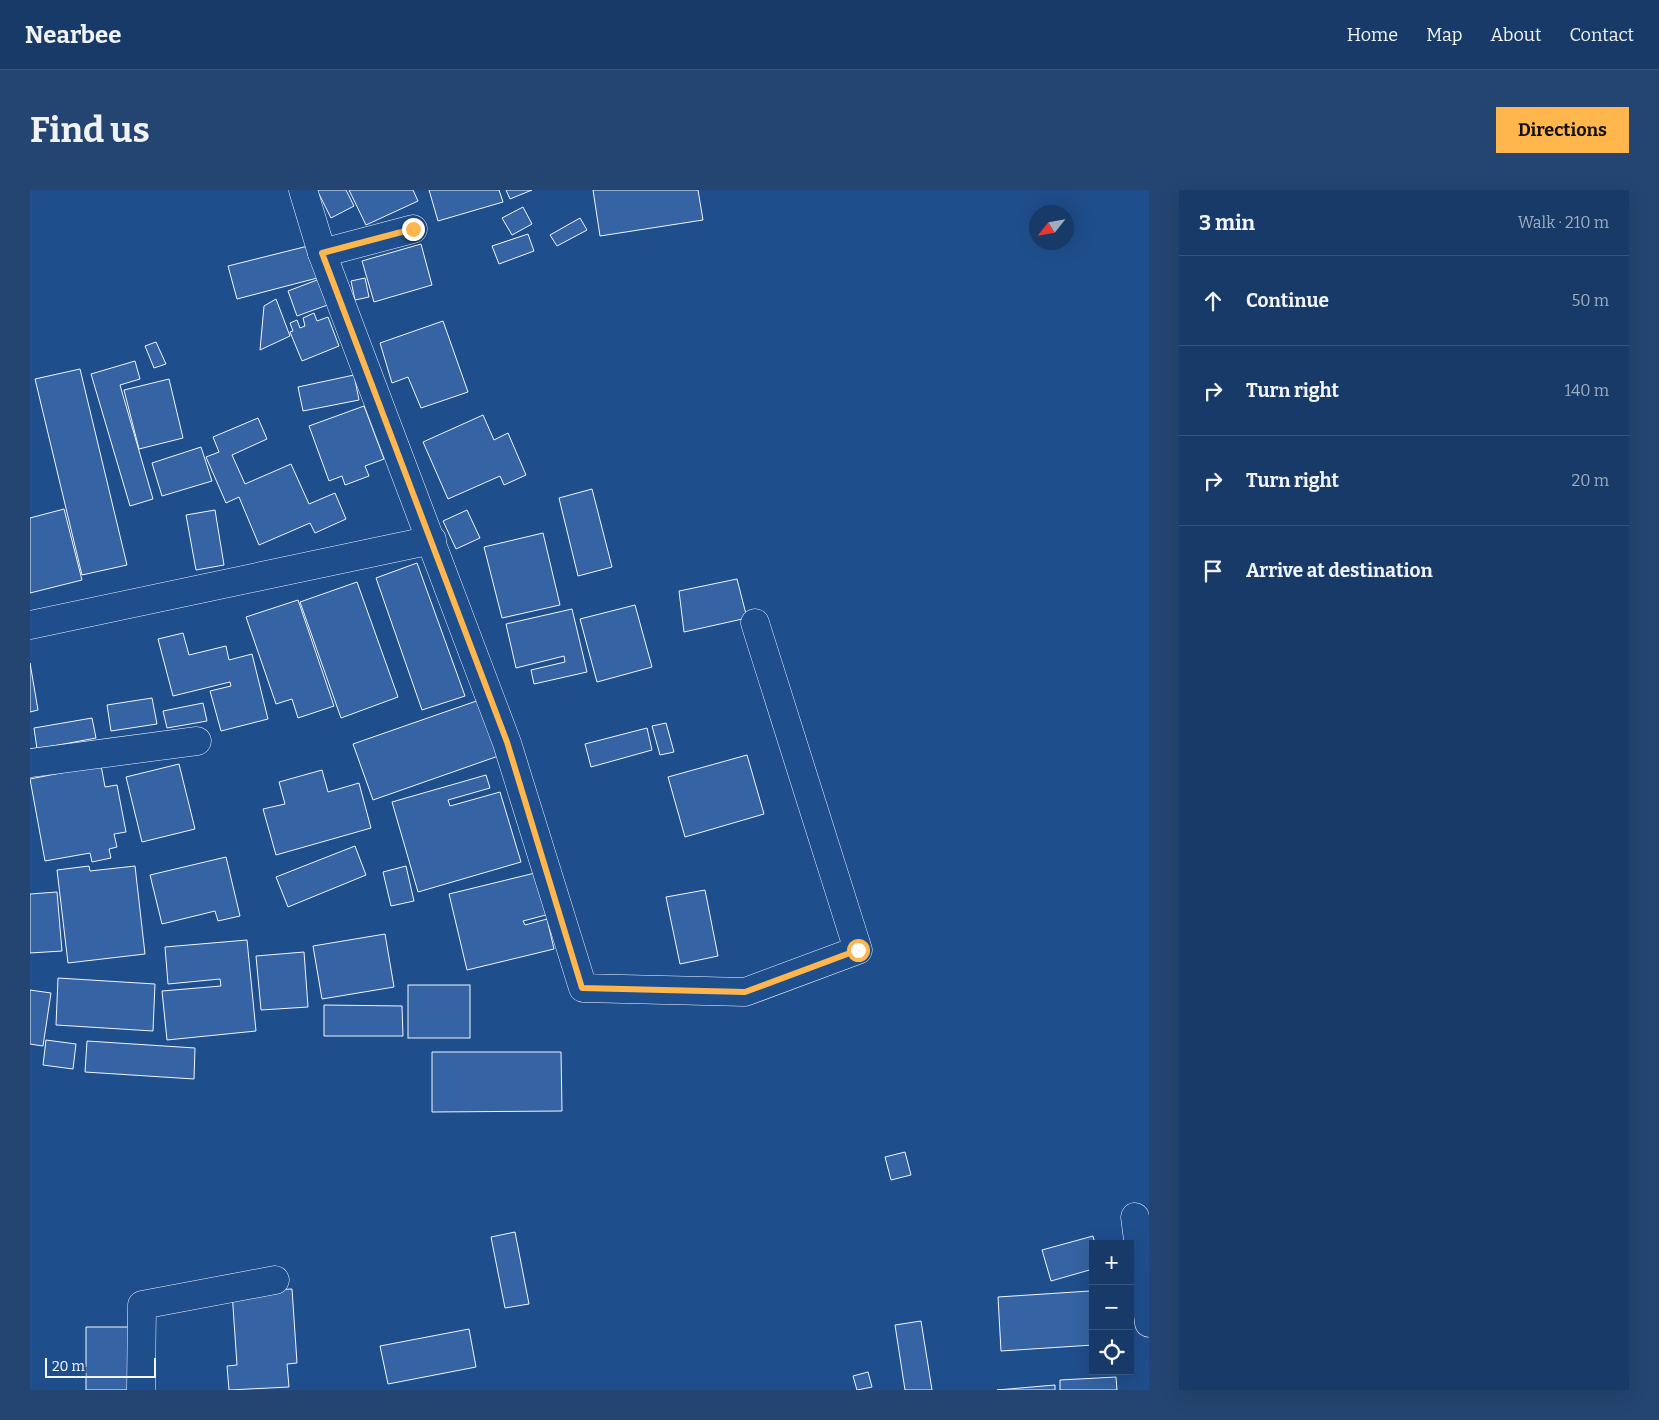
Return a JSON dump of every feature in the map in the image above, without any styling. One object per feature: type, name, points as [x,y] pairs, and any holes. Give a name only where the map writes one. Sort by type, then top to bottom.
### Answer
[{"type":"street","points":[[302,190],[322,253],[507,742],[582,988],[745,992],[858,950],[755,623]]},
{"type":"street","points":[[322,253],[413,229]]},
{"type":"street","points":[[30,625],[432,540]]},
{"type":"street","points":[[30,763],[197,741]]},
{"type":"street","points":[[1135,1217],[1149,1324]]},
{"type":"street","points":[[141,1390],[142,1305],[275,1280]]},
{"type":"building","points":[[317,190],[346,190],[354,206],[331,218]]},
{"type":"building","points":[[349,190],[413,190],[418,201],[366,225]]},
{"type":"building","points":[[429,190],[499,190],[503,202],[438,221]]},
{"type":"building","points":[[506,190],[532,190],[510,199]]},
{"type":"building","points":[[593,190],[698,190],[703,220],[600,236]]},
{"type":"building","points":[[523,207],[532,224],[512,235],[502,218]]},
{"type":"building","points":[[580,218],[587,230],[557,246],[550,235]]},
{"type":"building","points":[[528,234],[534,251],[499,264],[492,246]]},
{"type":"building","points":[[421,244],[432,285],[374,302],[362,261]]},
{"type":"building","points":[[312,245],[321,277],[237,299],[228,266]]},
{"type":"building","points":[[325,277],[333,303],[297,316],[288,291]]},
{"type":"building","points":[[365,278],[369,297],[355,300],[351,281]]},
{"type":"building","points":[[276,299],[290,336],[260,350],[264,306]]},
{"type":"building","points":[[314,313],[317,321],[328,317],[339,346],[302,361],[290,332],[293,331],[290,323],[297,320],[300,328],[305,326],[303,318]]},
{"type":"building","points":[[443,321],[468,392],[421,408],[408,377],[392,383],[380,343]]},
{"type":"building","points":[[156,342],[166,364],[154,368],[145,346]]},
{"type":"building","points":[[135,361],[140,379],[120,385],[153,499],[130,506],[91,374]]},
{"type":"building","points":[[80,369],[127,565],[82,575],[35,379]]},
{"type":"building","points":[[354,375],[359,400],[303,411],[298,387]]},
{"type":"building","points":[[169,379],[183,438],[139,449],[124,390]]},
{"type":"building","points":[[364,406],[384,459],[365,466],[369,476],[345,485],[342,476],[329,481],[309,426]]},
{"type":"building","points":[[483,415],[494,440],[508,433],[526,475],[504,485],[500,476],[448,499],[423,442]]},
{"type":"building","points":[[258,418],[267,439],[232,455],[245,484],[291,464],[309,504],[335,493],[346,519],[315,533],[310,523],[259,545],[239,497],[226,503],[206,457],[219,452],[213,437]]},
{"type":"building","points":[[201,447],[212,481],[162,496],[152,463]]},
{"type":"building","points":[[592,489],[612,567],[578,576],[559,498]]},
{"type":"building","points":[[64,509],[82,580],[30,593],[30,518]]},
{"type":"building","points":[[215,510],[224,565],[196,570],[186,515]]},
{"type":"building","points":[[467,510],[480,538],[456,549],[443,521]]},
{"type":"building","points":[[543,533],[560,605],[502,618],[484,547]]},
{"type":"building","points":[[417,563],[465,696],[422,710],[376,578]]},
{"type":"building","points":[[737,579],[747,618],[684,632],[679,591]]},
{"type":"building","points":[[357,582],[398,697],[341,718],[300,602]]},
{"type":"building","points":[[298,600],[334,706],[298,718],[292,699],[276,704],[246,617]]},
{"type":"building","points":[[635,605],[652,667],[597,682],[580,619]]},
{"type":"building","points":[[572,609],[587,672],[534,684],[531,670],[565,662],[564,656],[516,668],[506,624]]},
{"type":"building","points":[[183,633],[189,655],[226,646],[229,660],[252,654],[268,719],[221,731],[210,691],[231,686],[230,682],[173,696],[158,639]]},
{"type":"building","points":[[30,663],[38,710],[30,712]]},
{"type":"building","points":[[152,698],[157,724],[111,731],[107,705]]},
{"type":"building","points":[[485,698],[504,754],[373,800],[353,744]]},
{"type":"building","points":[[203,703],[207,721],[167,728],[163,711]]},
{"type":"building","points":[[92,718],[96,738],[37,749],[34,728]]},
{"type":"building","points":[[666,723],[674,752],[660,755],[652,726]]},
{"type":"building","points":[[647,728],[652,750],[591,767],[585,744]]},
{"type":"building","points":[[747,755],[764,814],[685,837],[668,777]]},
{"type":"building","points":[[179,764],[195,829],[142,842],[126,777]]},
{"type":"building","points":[[101,765],[105,787],[117,785],[126,832],[114,834],[117,847],[109,849],[111,858],[92,862],[90,853],[45,861],[30,779]]},
{"type":"building","points":[[322,770],[328,792],[359,783],[371,828],[276,855],[263,809],[285,804],[279,782]]},
{"type":"building","points":[[486,775],[490,788],[448,800],[450,806],[500,792],[521,862],[418,892],[392,802]]},
{"type":"building","points":[[355,846],[366,875],[288,907],[276,877]]},
{"type":"building","points":[[226,857],[240,916],[218,921],[215,911],[162,924],[150,875]]},
{"type":"building","points":[[89,866],[90,871],[135,866],[145,954],[68,963],[57,870]]},
{"type":"building","points":[[406,866],[414,901],[391,906],[383,872]]},
{"type":"building","points":[[535,873],[546,915],[523,921],[525,925],[547,919],[554,949],[467,970],[449,894]]},
{"type":"building","points":[[705,890],[718,956],[680,964],[666,897]]},
{"type":"building","points":[[57,892],[62,951],[30,953],[30,894]]},
{"type":"building","points":[[385,934],[394,987],[322,999],[313,946]]},
{"type":"building","points":[[247,940],[256,1031],[167,1040],[162,991],[221,986],[220,979],[168,984],[165,947]]},
{"type":"building","points":[[304,952],[308,1007],[261,1010],[256,956]]},
{"type":"building","points":[[58,978],[155,984],[153,1031],[56,1025]]},
{"type":"building","points":[[408,985],[470,985],[470,1038],[408,1038]]},
{"type":"building","points":[[30,990],[51,993],[43,1046],[30,1044]]},
{"type":"building","points":[[324,1005],[402,1006],[403,1036],[324,1036]]},
{"type":"building","points":[[46,1040],[76,1044],[73,1069],[43,1065]]},
{"type":"building","points":[[87,1041],[195,1048],[194,1079],[85,1072]]},
{"type":"building","points":[[432,1052],[561,1052],[562,1111],[432,1112]]},
{"type":"building","points":[[905,1152],[911,1175],[891,1180],[885,1157]]},
{"type":"building","points":[[515,1232],[529,1304],[505,1308],[491,1237]]},
{"type":"building","points":[[1093,1236],[1094,1240],[1089,1240],[1089,1270],[1051,1281],[1042,1250]]},
{"type":"building","points":[[292,1289],[297,1363],[287,1364],[289,1387],[229,1390],[227,1366],[237,1365],[232,1292]]},
{"type":"building","points":[[1089,1291],[1089,1345],[1001,1351],[998,1297]]},
{"type":"building","points":[[921,1321],[932,1390],[905,1390],[895,1325]]},
{"type":"building","points":[[86,1327],[136,1327],[137,1390],[86,1390]]},
{"type":"building","points":[[469,1329],[476,1367],[388,1384],[380,1346]]},
{"type":"building","points":[[868,1372],[872,1387],[857,1390],[853,1376]]},
{"type":"building","points":[[1116,1377],[1117,1390],[1060,1390],[1060,1380]]},
{"type":"building","points":[[1055,1385],[1055,1390],[997,1390]]},
{"type":"route","points":[[413,229],[322,253],[507,742],[582,988],[745,992],[858,950]]}]
